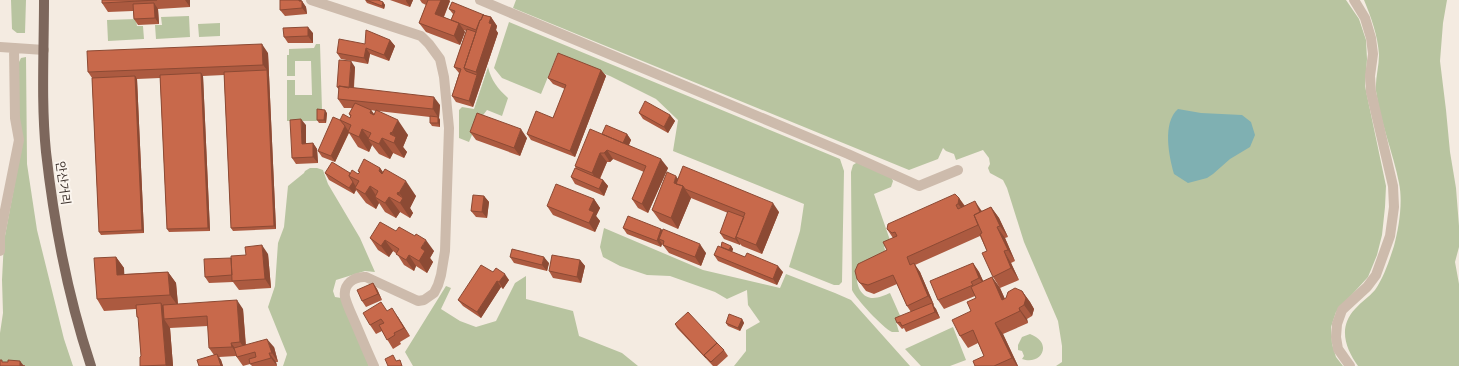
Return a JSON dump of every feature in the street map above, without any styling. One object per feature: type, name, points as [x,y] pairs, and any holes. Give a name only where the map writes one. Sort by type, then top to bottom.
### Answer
[{"type":"main road","name":"안산거리","points":[[44,0],[43,100],[46,151],[54,212],[78,324],[91,366]]},
{"type":"street","points":[[311,0],[420,36],[429,44],[440,59],[444,77],[449,128],[445,251],[438,285],[430,296],[424,300],[418,301],[366,277],[353,279],[347,284],[345,296],[351,314],[374,366]]},
{"type":"street","points":[[480,0],[848,154],[919,186],[958,170]]},
{"type":"street","points":[[1350,366],[1338,349],[1336,338],[1337,324],[1342,310],[1367,287],[1376,275],[1390,236],[1394,207],[1393,186],[1371,92],[1370,76],[1373,54],[1371,38],[1365,18],[1354,0]]},
{"type":"street","points":[[0,47],[44,50]]},
{"type":"street","points":[[0,252],[0,236],[19,140],[15,118],[14,48]]},
{"type":"green space","points":[[11,0],[26,0],[25,33],[17,33],[12,29]]},
{"type":"green space","points":[[516,0],[1346,0],[1359,19],[1366,40],[1367,59],[1365,86],[1386,186],[1382,235],[1377,255],[1368,277],[1336,312],[1331,327],[1332,344],[1336,357],[1343,366],[1056,366],[1062,362],[1062,346],[1058,321],[1024,242],[1007,188],[1003,180],[990,173],[988,168],[990,164],[989,158],[983,150],[956,160],[954,154],[943,148],[938,159],[909,170],[513,8]]},
{"type":"green space","points":[[1364,0],[1447,0],[1443,23],[1440,61],[1450,152],[1456,188],[1459,226],[1459,247],[1455,262],[1459,284],[1459,366],[1358,366],[1353,359],[1345,338],[1346,323],[1350,316],[1357,306],[1375,290],[1386,269],[1396,239],[1400,206],[1399,183],[1380,114],[1376,91],[1379,55],[1376,34]]},
{"type":"green space","points":[[189,16],[190,37],[156,39],[155,25],[162,25],[161,17]]},
{"type":"green space","points":[[136,19],[137,26],[143,26],[144,39],[108,41],[107,20]]},
{"type":"green space","points":[[509,22],[840,159],[844,171],[842,282],[839,285],[834,285],[789,267],[800,231],[804,204],[673,151],[678,120],[656,99],[610,76],[557,55],[541,94],[502,78],[494,68]]},
{"type":"green space","points":[[220,23],[220,36],[199,37],[198,24]]},
{"type":"green space","points":[[316,44],[320,44],[322,110],[317,111],[318,121],[287,121],[287,80],[295,80],[295,95],[312,95],[311,61],[295,61],[295,76],[287,76],[287,55],[289,55],[289,49],[314,48]]},
{"type":"green space","points":[[26,57],[27,164],[37,230],[64,339],[73,366],[0,366],[0,333],[3,313],[2,280],[4,241],[15,182],[19,62],[21,58]]},
{"type":"green space","points":[[488,67],[495,84],[508,98],[502,116],[487,110],[477,123],[469,142],[459,138],[459,110],[462,107],[474,109]]},
{"type":"green space","points":[[856,163],[891,177],[893,181],[891,187],[874,194],[891,243],[884,247],[888,257],[857,276],[857,280],[860,291],[866,296],[877,298],[890,293],[902,320],[896,322],[899,332],[892,332],[876,319],[852,290],[851,172],[853,165]]},
{"type":"green space","points":[[310,168],[323,170],[328,184],[360,238],[375,272],[365,271],[336,280],[333,291],[335,297],[341,298],[369,366],[283,366],[287,354],[268,307],[275,286],[278,243],[284,227],[288,186]]},
{"type":"green space","points":[[604,228],[703,270],[780,288],[786,274],[851,300],[910,366],[734,366],[746,351],[746,330],[760,322],[748,305],[747,290],[727,299],[715,292],[670,276],[647,275],[620,266],[603,257],[600,247]]},
{"type":"green space","points":[[526,276],[526,299],[573,311],[579,336],[622,353],[638,366],[413,366],[405,352],[446,286],[451,288],[441,309],[460,321],[476,327],[496,321],[515,283]]},
{"type":"green space","points":[[953,327],[966,360],[950,366],[921,366],[905,349]]},
{"type":"green space","points":[[1030,334],[1042,343],[1042,352],[1039,357],[1035,359],[1022,359],[1024,356],[1022,351],[1018,350],[1018,345],[1022,337]]},
{"type":"water","points":[[1178,109],[1201,113],[1242,115],[1251,122],[1255,135],[1250,147],[1230,159],[1207,178],[1188,183],[1174,174],[1170,158],[1168,131],[1173,115]]},
{"type":"building","points":[[102,0],[157,0],[102,3]]},
{"type":"building","points":[[280,0],[302,1],[302,8],[280,10]]},
{"type":"building","points":[[366,0],[378,0],[383,2],[382,6]]},
{"type":"building","points":[[428,0],[441,0],[435,14],[459,23],[454,36],[419,23]]},
{"type":"building","points":[[452,2],[484,15],[476,30],[451,20],[455,11],[449,9]]},
{"type":"building","points":[[154,3],[155,18],[134,19],[133,4]]},
{"type":"building","points":[[483,15],[491,17],[489,23],[492,24],[476,72],[464,68]]},
{"type":"building","points":[[308,27],[308,36],[284,37],[283,28]]},
{"type":"building","points":[[467,29],[476,32],[464,68],[466,71],[477,75],[469,101],[452,96],[461,69],[454,67]]},
{"type":"building","points":[[366,30],[390,40],[384,55],[366,48],[364,58],[337,53],[339,39],[365,44]]},
{"type":"building","points":[[262,44],[263,65],[88,72],[87,51]]},
{"type":"building","points":[[558,53],[601,70],[570,151],[527,134],[536,111],[553,118],[566,85],[548,78]]},
{"type":"building","points":[[339,60],[351,61],[349,88],[337,87]]},
{"type":"building","points":[[267,70],[274,226],[231,228],[224,72]]},
{"type":"building","points":[[201,73],[208,228],[167,229],[160,75]]},
{"type":"building","points":[[135,76],[142,230],[99,232],[92,78]]},
{"type":"building","points":[[339,86],[434,97],[433,109],[338,99]]},
{"type":"building","points":[[645,101],[670,115],[664,127],[639,113]]},
{"type":"building","points":[[355,103],[371,110],[370,113],[374,115],[376,110],[398,120],[392,133],[391,132],[390,134],[396,137],[394,143],[382,138],[379,144],[368,139],[371,133],[362,129],[359,137],[348,132],[351,125],[340,120],[343,114],[350,118],[351,115],[349,114]]},
{"type":"building","points":[[317,109],[325,110],[324,120],[317,120]]},
{"type":"building","points":[[477,113],[521,129],[514,148],[470,132]]},
{"type":"building","points":[[430,116],[438,117],[438,123],[430,123]]},
{"type":"building","points":[[333,117],[340,120],[345,126],[331,156],[318,151]]},
{"type":"building","points":[[301,119],[302,144],[313,143],[313,157],[292,158],[290,120]]},
{"type":"building","points":[[606,125],[627,134],[623,143],[602,134]]},
{"type":"building","points":[[590,129],[661,159],[642,204],[632,199],[646,166],[607,150],[604,153],[600,153],[592,173],[575,166]]},
{"type":"building","points":[[364,159],[380,168],[379,171],[382,174],[385,169],[406,181],[397,194],[403,198],[400,203],[389,197],[385,203],[375,197],[378,191],[370,186],[365,194],[355,188],[359,181],[349,176],[352,170],[358,174],[360,172],[358,171]]},
{"type":"building","points":[[332,162],[350,173],[349,176],[353,182],[349,188],[325,173]]},
{"type":"building","points":[[683,166],[773,203],[756,245],[736,237],[745,213],[676,184]]},
{"type":"building","points":[[575,168],[603,180],[599,189],[571,177]]},
{"type":"building","points":[[667,172],[676,176],[674,183],[683,186],[671,218],[652,210]]},
{"type":"building","points":[[556,184],[594,199],[589,210],[594,212],[589,223],[547,206]]},
{"type":"building","points":[[955,194],[959,198],[958,204],[956,205],[958,209],[975,201],[980,212],[974,215],[978,225],[907,257],[910,265],[914,263],[928,296],[907,306],[893,275],[868,285],[860,283],[857,279],[855,271],[858,264],[887,250],[883,242],[897,236],[895,232],[892,233],[887,229],[888,224]]},
{"type":"building","points":[[473,195],[484,196],[482,212],[471,211]]},
{"type":"building","points":[[991,207],[1000,226],[997,227],[1008,250],[1004,251],[1011,268],[993,277],[982,253],[987,251],[980,234],[982,233],[974,215]]},
{"type":"building","points":[[728,211],[744,217],[735,239],[720,233]]},
{"type":"building","points":[[628,216],[661,229],[657,241],[623,228]]},
{"type":"building","points":[[380,222],[396,231],[399,227],[426,240],[421,248],[425,251],[419,261],[409,255],[406,260],[396,254],[399,249],[385,240],[381,246],[370,238]]},
{"type":"building","points":[[663,229],[700,244],[695,257],[663,245],[664,241],[659,239]]},
{"type":"building","points":[[722,242],[731,246],[729,250],[721,247]]},
{"type":"building","points":[[262,245],[265,279],[232,281],[231,256],[246,255],[245,247]]},
{"type":"building","points":[[718,246],[745,257],[747,253],[778,266],[773,279],[714,255]]},
{"type":"building","points":[[512,249],[544,257],[542,265],[510,257]]},
{"type":"building","points":[[552,255],[580,260],[577,277],[549,271]]},
{"type":"building","points":[[116,257],[117,275],[168,272],[170,295],[97,299],[94,258]]},
{"type":"building","points":[[231,258],[232,275],[205,277],[204,259]]},
{"type":"building","points":[[973,263],[979,278],[971,282],[973,285],[938,300],[930,281]]},
{"type":"building","points":[[481,265],[493,272],[496,268],[505,274],[499,282],[497,281],[477,312],[458,300]]},
{"type":"building","points":[[992,277],[1002,300],[1006,298],[1008,292],[1015,288],[1022,291],[1026,298],[1024,305],[1019,308],[1020,311],[995,323],[1012,358],[994,366],[975,366],[973,361],[984,356],[973,330],[960,336],[952,320],[971,311],[967,302],[976,298],[971,287]]},
{"type":"building","points":[[373,283],[378,294],[362,301],[357,290]]},
{"type":"building","points":[[237,300],[240,342],[231,343],[232,347],[209,348],[207,316],[164,319],[163,305]]},
{"type":"building","points":[[381,302],[387,311],[392,308],[404,328],[394,333],[395,335],[387,340],[379,325],[384,323],[381,319],[370,325],[363,313]]},
{"type":"building","points":[[161,303],[166,365],[140,366],[141,356],[136,305]]},
{"type":"building","points":[[932,303],[935,312],[902,326],[900,322],[897,323],[895,318]]},
{"type":"building","points":[[688,312],[717,343],[704,355],[706,358],[675,324]]},
{"type":"building","points":[[729,314],[742,319],[738,328],[726,323]]},
{"type":"building","points":[[267,339],[272,353],[269,353],[271,358],[250,364],[249,359],[256,357],[255,352],[237,357],[234,348]]},
{"type":"building","points":[[717,343],[724,350],[711,362],[704,355]]},
{"type":"building","points":[[217,354],[221,366],[199,366],[197,360]]},
{"type":"building","points":[[393,355],[396,361],[400,360],[402,366],[388,366],[385,359]]},
{"type":"building","points":[[0,360],[2,360],[2,362],[8,362],[8,360],[20,361],[20,366],[0,366]]}]
